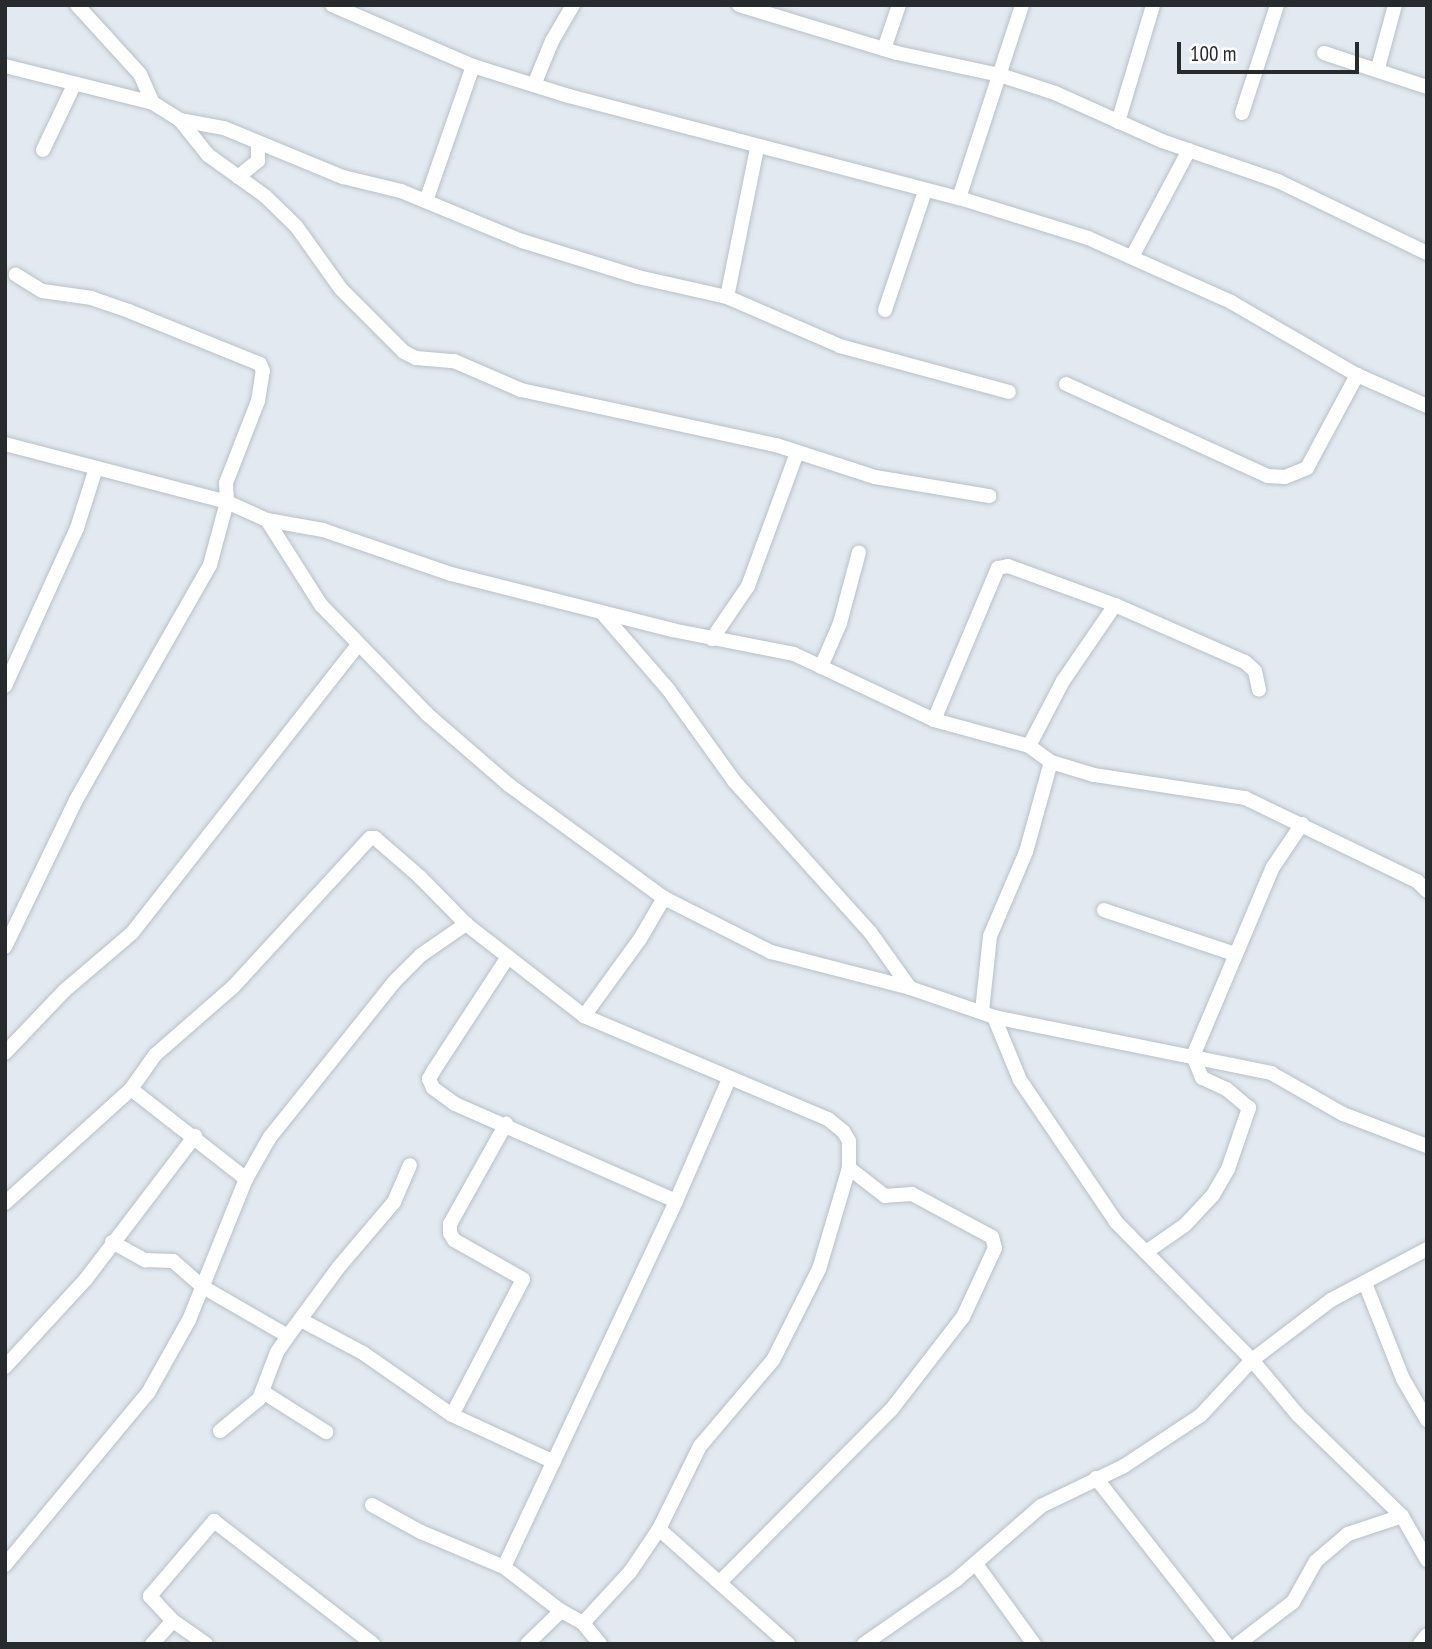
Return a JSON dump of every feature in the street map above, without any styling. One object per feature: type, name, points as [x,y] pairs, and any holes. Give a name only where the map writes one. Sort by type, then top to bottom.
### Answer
[{"type":"street","points":[[77,5],[139,74],[153,103]]},
{"type":"street","points":[[332,5],[473,66],[757,148],[959,198],[1133,255],[1231,302],[1357,375],[1427,406]]},
{"type":"street","points":[[534,85],[552,41],[573,5]]},
{"type":"street","points":[[739,5],[884,49],[1000,75],[1189,150],[1278,181],[1427,253]]},
{"type":"street","points":[[884,49],[899,5]]},
{"type":"street","points":[[959,198],[1022,5]]},
{"type":"street","points":[[1118,122],[1153,5]]},
{"type":"street","points":[[1242,113],[1277,5]]},
{"type":"street","points":[[1378,68],[1395,5]]},
{"type":"street","points":[[1324,53],[1378,68],[1427,87]]},
{"type":"street","points":[[5,66],[153,103],[180,120],[208,156],[296,226],[341,289],[404,352],[416,358],[454,361],[520,390],[797,453],[875,477],[989,496]]},
{"type":"street","points":[[426,201],[473,66]]},
{"type":"street","points":[[43,150],[74,85]]},
{"type":"street","points":[[180,120],[224,128],[258,145],[426,201],[522,241],[638,277],[727,297],[841,346],[1009,392]]},
{"type":"street","points":[[237,177],[258,161],[258,145]]},
{"type":"street","points":[[727,297],[757,148]]},
{"type":"street","points":[[1133,255],[1189,150]]},
{"type":"street","points":[[885,310],[925,191]]},
{"type":"street","points":[[5,947],[76,800],[210,565],[227,502],[226,483],[236,449],[258,401],[260,364],[92,298],[43,291],[16,275]]},
{"type":"street","points":[[1066,384],[1268,476],[1285,477],[1307,468],[1357,375]]},
{"type":"street","points":[[5,444],[227,502],[267,520],[323,530],[451,574],[602,614],[794,654],[934,720],[1029,746],[1051,762],[1094,775],[1245,798],[1416,881],[1427,891]]},
{"type":"street","points":[[712,639],[748,586],[797,453]]},
{"type":"street","points":[[5,686],[77,528],[96,468]]},
{"type":"street","points":[[267,520],[321,605],[427,714],[509,785],[664,898],[771,952],[911,988],[988,1014],[1193,1056],[1230,1068],[1271,1073],[1343,1114],[1427,1146]]},
{"type":"street","points":[[821,667],[840,623],[859,552]]},
{"type":"street","points":[[934,720],[998,568],[1008,566],[1115,606],[1245,662],[1259,681],[1259,690]]},
{"type":"street","points":[[1029,746],[1063,681],[1115,606]]},
{"type":"street","points":[[602,614],[661,680],[734,781],[870,932],[911,988]]},
{"type":"street","points":[[5,1053],[64,991],[132,933],[359,644]]},
{"type":"street","points":[[1051,762],[1026,852],[990,936],[988,1014],[1020,1080],[1116,1222],[1252,1360],[1298,1415],[1402,1516],[1427,1560]]},
{"type":"street","points":[[1146,1252],[1185,1225],[1213,1195],[1228,1169],[1249,1108],[1226,1089],[1202,1078],[1193,1056],[1273,867],[1302,824]]},
{"type":"street","points":[[5,1203],[131,1090],[155,1055],[233,987],[369,838],[376,838],[421,877],[466,924],[584,1016],[835,1125],[849,1141],[849,1168],[819,1269],[793,1328],[773,1360],[699,1446],[659,1529],[630,1572],[583,1623]]},
{"type":"street","points":[[584,1016],[640,939],[664,898]]},
{"type":"street","points":[[1104,910],[1235,954]]},
{"type":"street","points":[[5,1564],[148,1393],[203,1287],[246,1179],[297,1100],[394,982],[421,955],[466,924]]},
{"type":"street","points":[[508,957],[429,1079],[433,1088],[455,1104],[506,1124],[676,1201]]},
{"type":"street","points":[[504,1567],[676,1201],[729,1079]]},
{"type":"street","points":[[131,1090],[195,1136],[246,1179]]},
{"type":"street","points":[[452,1415],[523,1279],[454,1240],[450,1233],[450,1224],[506,1124]]},
{"type":"street","points":[[5,1367],[86,1279],[195,1136]]},
{"type":"street","points":[[220,1431],[262,1392],[276,1352],[338,1268],[394,1202],[410,1165]]},
{"type":"street","points":[[721,1581],[891,1410],[963,1317],[995,1248],[992,1237],[912,1194],[885,1196],[849,1168]]},
{"type":"street","points":[[112,1242],[145,1260],[173,1261],[203,1287],[288,1336]]},
{"type":"street","points":[[875,1642],[976,1564],[1041,1506],[1151,1450],[1200,1415],[1252,1360],[1331,1300],[1427,1249]]},
{"type":"street","points":[[1365,1283],[1403,1379],[1427,1420]]},
{"type":"street","points":[[301,1320],[363,1353],[452,1415],[554,1462]]},
{"type":"street","points":[[262,1392],[326,1432]]},
{"type":"street","points":[[1096,1478],[1226,1644]]},
{"type":"street","points":[[372,1505],[421,1532],[504,1567],[561,1612],[583,1623],[600,1644]]},
{"type":"street","points":[[1238,1644],[1293,1602],[1316,1561],[1348,1534],[1402,1516]]},
{"type":"street","points":[[206,1644],[173,1621],[150,1596],[152,1590],[214,1521],[373,1644]]},
{"type":"street","points":[[659,1529],[721,1581],[788,1644]]},
{"type":"street","points":[[976,1564],[1034,1644]]},
{"type":"street","points":[[527,1644],[561,1612]]},
{"type":"street","points":[[152,1644],[173,1621]]},
{"type":"street","points":[[1420,1644],[1427,1634]]}]
